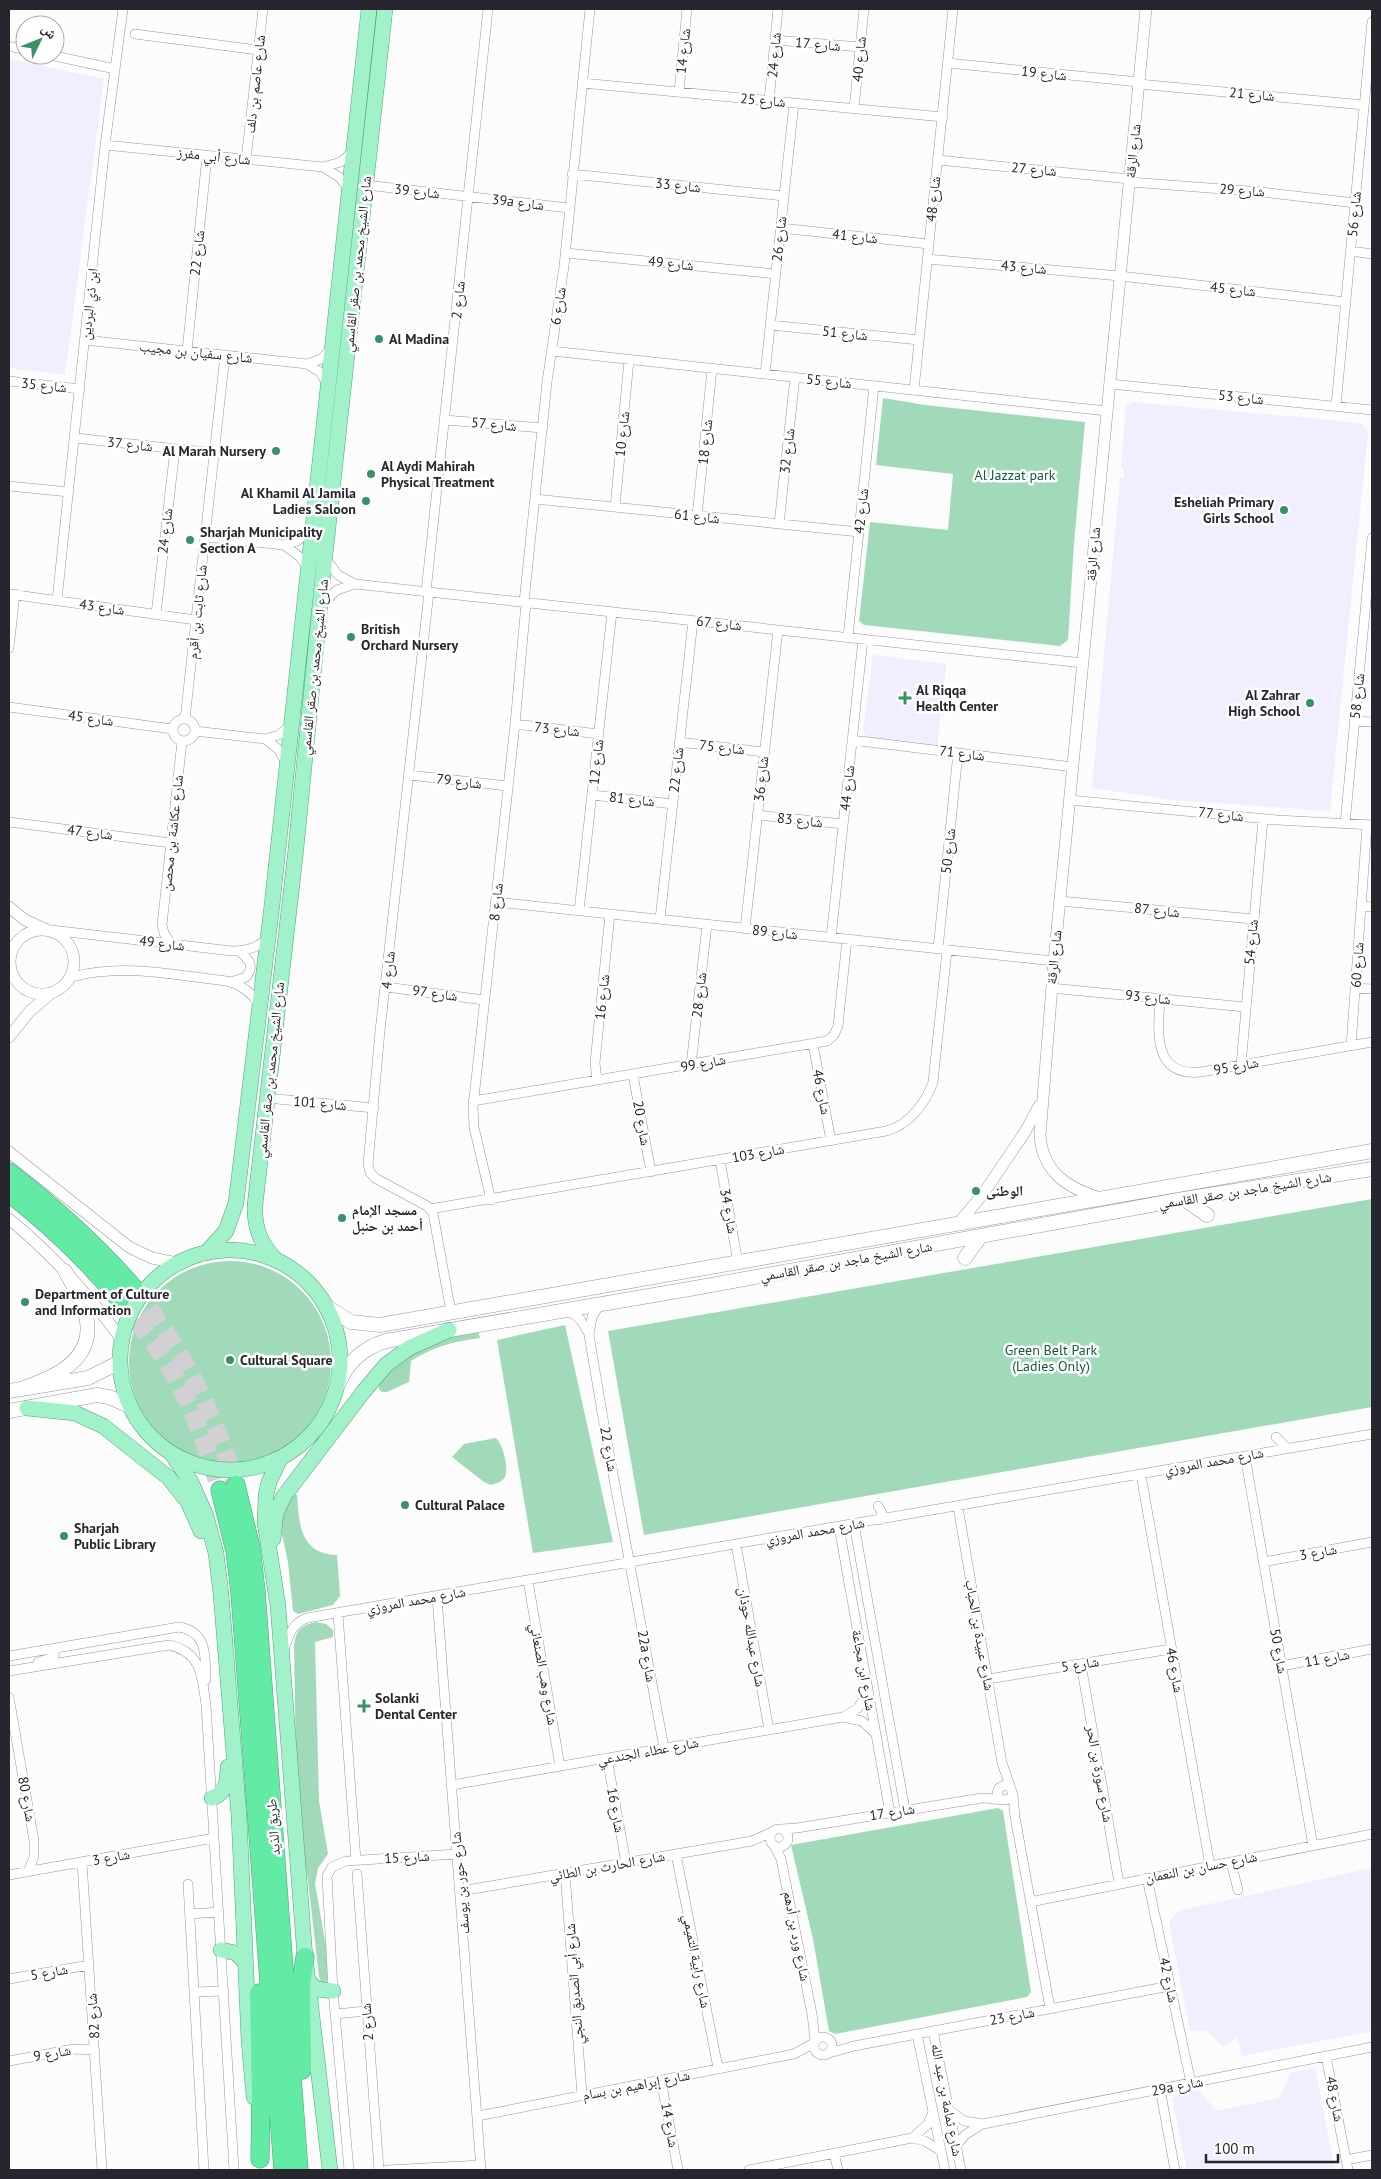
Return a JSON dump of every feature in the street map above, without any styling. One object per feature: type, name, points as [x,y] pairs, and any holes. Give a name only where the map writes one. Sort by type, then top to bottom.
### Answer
[{"type":"highway","points":[[9,1172],[76,1227],[133,1287]]},
{"type":"highway","points":[[9,1193],[77,1252],[119,1299]]},
{"type":"highway","name":"طريق الذيد","points":[[283,2170],[238,1572],[230,1529],[228,1487],[249,1541],[256,1591],[299,2170]]},
{"type":"highway","points":[[260,1875],[257,1918],[261,2092],[260,2164]]},
{"type":"highway","points":[[299,2170],[304,2141],[301,1984],[305,1957]]},
{"type":"main road","name":"شارع الشيخ محمد بن صقر القاسمي","points":[[276,1260],[262,1242],[255,1220],[266,1098],[288,916],[325,555],[385,9]]},
{"type":"main road","name":"شارع الشيخ محمد بن صقر القاسمي","points":[[206,1252],[226,1231],[236,1203],[272,905],[348,188],[369,10]]},
{"type":"main road","points":[[369,10],[379,22],[382,31]]},
{"type":"main road","points":[[272,905],[275,923],[282,923],[288,916]]},
{"type":"main road","name":"شارع الشيخ ماجد بن صقر القاسمي","points":[[327,1307],[351,1322],[370,1325],[738,1263],[1372,1151]]},
{"type":"main road","name":"شارع الشيخ ماجد بن صقر القاسمي","points":[[338,1385],[347,1368],[368,1348],[386,1341],[602,1302],[696,1288],[1184,1199],[1230,1193],[1372,1168]]},
{"type":"main road","points":[[1230,1193],[1237,1186],[1255,1181],[1256,1176],[1252,1173]]},
{"type":"main road","points":[[1184,1199],[1207,1215]]},
{"type":"main road","points":[[966,1258],[980,1237]]},
{"type":"main road","points":[[171,1453],[198,1466],[236,1471],[259,1467],[280,1459],[294,1451],[318,1428],[334,1400],[338,1385],[340,1352],[338,1335],[327,1307],[308,1283],[297,1273],[276,1260],[241,1251],[206,1252],[177,1263],[164,1272],[141,1295],[132,1309],[122,1340],[120,1362],[123,1384],[130,1406],[147,1432],[171,1453],[191,1482],[206,1516],[216,1553],[239,1816],[249,2041],[260,2164]]},
{"type":"main road","points":[[696,1288],[693,1284],[695,1277],[728,1269],[738,1263]]},
{"type":"main road","points":[[15,1390],[64,1370],[76,1358],[85,1342],[88,1325],[85,1307],[65,1271]]},
{"type":"main road","points":[[271,1558],[274,1523],[279,1504],[292,1482],[364,1390],[397,1356],[422,1341],[449,1330]]},
{"type":"main road","points":[[15,1390],[88,1378],[120,1362]]},
{"type":"main road","points":[[9,1411],[97,1395],[109,1397],[130,1406]]},
{"type":"main road","points":[[27,1408],[66,1411],[94,1420],[169,1478],[184,1496],[195,1516],[205,1543],[212,1573],[221,1594]]},
{"type":"main road","points":[[280,1459],[269,1482],[264,1509],[278,1606],[305,1957],[330,2170]]},
{"type":"main road","points":[[212,1798],[219,1794],[226,1785],[228,1778],[227,1765],[233,1749]]},
{"type":"main road","points":[[221,1950],[236,1953],[245,1962]]},
{"type":"main road","points":[[308,1981],[317,1989],[333,1991]]},
{"type":"street","name":"ابن ذي البردين","points":[[57,600],[105,145],[123,9]]},
{"type":"street","name":"شارع عاصم بن دلف","points":[[246,160],[263,9]]},
{"type":"street","name":"شارع 2","points":[[427,592],[488,9]]},
{"type":"street","name":"شارع 6","points":[[525,602],[543,428],[566,253],[572,174],[590,9]]},
{"type":"street","name":"شارع 14","points":[[679,92],[687,9]]},
{"type":"street","name":"شارع 24","points":[[769,101],[778,9]]},
{"type":"street","name":"شارع 40","points":[[854,109],[864,9]]},
{"type":"street","name":"شارع 48","points":[[914,390],[953,9]]},
{"type":"street","name":"شارع الرقة","points":[[1104,1199],[1068,1186],[1051,1170],[1040,1143],[1041,1100],[1146,9]]},
{"type":"street","name":"شارع 56","points":[[1336,406],[1372,22]]},
{"type":"street","points":[[135,34],[258,50]]},
{"type":"street","name":"شارع 17","points":[[775,40],[860,47]]},
{"type":"street","points":[[65,58],[115,69]]},
{"type":"street","name":"شارع 19","points":[[948,63],[1139,83]]},
{"type":"street","name":"شارع 21","points":[[1139,83],[1364,105]]},
{"type":"street","name":"شارع 25","points":[[582,84],[943,117]]},
{"type":"street","name":"شارع 26","points":[[765,374],[794,103]]},
{"type":"street","name":"شارع أبي مفرز","points":[[105,145],[323,167],[341,162],[353,151]]},
{"type":"street","name":"شارع 22","points":[[187,351],[207,156]]},
{"type":"street","name":"شارع 27","points":[[938,160],[1130,180]]},
{"type":"street","points":[[323,167],[339,177],[348,188]]},
{"type":"street","name":"شارع 33","points":[[572,174],[784,196]]},
{"type":"street","name":"شارع 29","points":[[1130,180],[1355,203]]},
{"type":"street","name":"شارع 39","points":[[366,185],[468,196]]},
{"type":"street","name":"39a شارع","points":[[468,196],[569,208]]},
{"type":"street","name":"شارع 41","points":[[781,228],[929,244]]},
{"type":"street","points":[[1351,251],[1372,254]]},
{"type":"street","name":"شارع 49","points":[[566,253],[776,274]]},
{"type":"street","name":"شارع 43","points":[[927,259],[1120,276]]},
{"type":"street","name":"شارع 45","points":[[1120,276],[1346,302]]},
{"type":"street","name":"شارع 51","points":[[770,325],[919,340]]},
{"type":"street","name":"شارع سفيان بن مجيب","points":[[85,340],[307,364]]},
{"type":"street","points":[[307,364],[321,359],[332,348]]},
{"type":"street","name":"شارع 55","points":[[552,352],[1106,411]]},
{"type":"street","name":"شارع ثابت بن أقرم","points":[[185,719],[225,356]]},
{"type":"street","name":"شارع 10","points":[[615,507],[629,360]]},
{"type":"street","points":[[307,364],[320,372],[328,385]]},
{"type":"street","name":"شارع 18","points":[[697,516],[712,369]]},
{"type":"street","name":"شارع 32","points":[[778,524],[795,377]]},
{"type":"street","name":"شارع 35","points":[[9,381],[80,389]]},
{"type":"street","name":"شارع 53","points":[[1110,384],[1372,410]]},
{"type":"street","name":"شارع 42","points":[[848,637],[874,386]]},
{"type":"street","name":"شارع 57","points":[[445,420],[543,428]]},
{"type":"street","name":"شارع 37","points":[[75,438],[214,453]]},
{"type":"street","name":"شارع 24","points":[[156,614],[175,449]]},
{"type":"street","points":[[9,486],[69,492]]},
{"type":"street","name":"شارع 61","points":[[535,499],[859,532]]},
{"type":"street","points":[[206,537],[284,545],[297,541],[313,528]]},
{"type":"street","name":"شارع 58","points":[[1345,824],[1354,721],[1368,629],[1372,538]]},
{"type":"street","points":[[284,545],[300,557],[308,568]]},
{"type":"street","name":"شارع 67","points":[[325,555],[338,575],[355,584],[1083,663]]},
{"type":"street","points":[[320,607],[337,590],[355,584]]},
{"type":"street","name":"شارع 4","points":[[427,592],[368,1164],[370,1172],[375,1178],[430,1209]]},
{"type":"street","points":[[9,648],[12,594]]},
{"type":"street","name":"شارع 43","points":[[12,594],[196,620]]},
{"type":"street","name":"شارع 8","points":[[491,1200],[474,1126],[473,1101],[515,724],[525,602]]},
{"type":"street","name":"شارع 12","points":[[579,911],[612,612]]},
{"type":"street","name":"شارع 22","points":[[660,919],[693,621]]},
{"type":"street","name":"شارع 36","points":[[745,929],[778,630]]},
{"type":"street","name":"شارع 44","points":[[831,938],[864,639]]},
{"type":"street","name":"شارع 45","points":[[9,707],[172,729]]},
{"type":"street","points":[[185,719],[193,725],[195,731],[189,740],[182,741],[176,738],[172,729],[176,722],[185,719]]},
{"type":"street","points":[[1354,721],[1372,722]]},
{"type":"street","name":"شارع 73","points":[[515,724],[599,734]]},
{"type":"street","points":[[195,731],[265,739],[279,735],[291,725]]},
{"type":"street","points":[[265,739],[278,749],[287,764]]},
{"type":"street","name":"شارع 71","points":[[852,740],[1073,766]]},
{"type":"street","name":"شارع عكاشة بن محصن","points":[[162,924],[182,741]]},
{"type":"street","name":"شارع 75","points":[[680,742],[764,752]]},
{"type":"street","name":"شارع 50","points":[[942,949],[958,753]]},
{"type":"street","name":"شارع 79","points":[[409,775],[508,786]]},
{"type":"street","name":"شارع 81","points":[[592,795],[673,804]]},
{"type":"street","name":"شارع 77","points":[[1070,800],[1262,818],[1370,825]]},
{"type":"street","name":"شارع 83","points":[[758,815],[843,824]]},
{"type":"street","name":"شارع 54","points":[[1241,1065],[1262,818]]},
{"type":"street","name":"شارع 47","points":[[9,822],[171,843]]},
{"type":"street","name":"شارع 60","points":[[1351,1046],[1361,906],[1370,825]]},
{"type":"street","name":"شارع 87","points":[[1060,901],[1253,919]]},
{"type":"street","name":"شارع 89","points":[[496,902],[1054,961]]},
{"type":"street","points":[[1361,906],[1372,907]]},
{"type":"street","points":[[9,907],[25,920],[64,937],[73,951],[75,960],[72,976],[62,988],[51,993],[30,1011],[9,1038]]},
{"type":"street","name":"شارع 16","points":[[597,1080],[596,1063],[610,914]]},
{"type":"street","points":[[149,941],[162,924]]},
{"type":"street","points":[[162,924],[166,937],[171,944]]},
{"type":"street","name":"شارع 28","points":[[691,1065],[707,924]]},
{"type":"street","points":[[48,930],[30,932],[22,936],[10,947],[10,978],[31,992],[39,994],[51,993]]},
{"type":"street","name":"شارع 49","points":[[48,930],[239,951],[256,947],[268,937]]},
{"type":"street","name":"شارع 99","points":[[473,1101],[827,1041],[836,1031],[847,939]]},
{"type":"street","name":"شارع 103","points":[[430,1209],[886,1132],[897,1128],[910,1117],[928,1093],[934,1077],[942,949]]},
{"type":"street","points":[[231,982],[246,977],[251,969],[249,960],[239,951]]},
{"type":"street","points":[[72,976],[95,971],[125,969],[231,982],[249,992],[260,1009]]},
{"type":"street","name":"شارع 97","points":[[386,987],[484,1000]]},
{"type":"street","name":"شارع 93","points":[[1051,988],[1245,1007]]},
{"type":"street","points":[[1355,988],[1372,989]]},
{"type":"street","name":"شارع 95","points":[[1160,999],[1158,1042],[1162,1053],[1173,1066],[1183,1071],[1195,1073],[1372,1042]]},
{"type":"street","name":"شارع 46","points":[[813,1044],[831,1141]]},
{"type":"street","name":"شارع 20","points":[[634,1075],[651,1172]]},
{"type":"street","name":"شارع 101","points":[[266,1098],[374,1108]]},
{"type":"street","name":"شارع الرقة","points":[[958,1224],[983,1194],[1020,1139],[1041,1100]]},
{"type":"street","points":[[9,1152],[129,1247],[152,1258],[177,1263]]},
{"type":"street","name":"شارع 34","points":[[720,1160],[738,1263]]},
{"type":"street","points":[[430,1209],[435,1217],[451,1312]]},
{"type":"street","points":[[9,1218],[65,1271],[95,1304],[122,1340]]},
{"type":"street","name":"شارع 22","points":[[602,1302],[592,1317],[589,1335],[630,1563]]},
{"type":"street","name":"شارع 22","points":[[565,1309],[580,1319],[589,1335]]},
{"type":"street","name":"شارع محمد المروزي","points":[[281,1658],[290,1633],[299,1622],[307,1618],[1372,1434]]},
{"type":"street","points":[[1276,1437],[1288,1448]]},
{"type":"street","name":"شارع 50","points":[[1245,1456],[1313,1846]]},
{"type":"street","name":"شارع 46","points":[[1141,1474],[1210,1866]]},
{"type":"street","points":[[878,1506],[882,1513],[880,1520]]},
{"type":"street","name":"شارع عبيدة بن الحباب","points":[[958,1507],[1002,1763],[1011,1791],[1050,2008]]},
{"type":"street","name":"شارع ابن مجاعة","points":[[854,1524],[906,1810]]},
{"type":"street","name":"شارع ابن مجاعة","points":[[839,1527],[890,1813]]},
{"type":"street","name":"شارع 3","points":[[1263,1562],[1372,1542]]},
{"type":"street","name":"شارع عبدالله حوذان","points":[[736,1544],[769,1730]]},
{"type":"street","name":"22a شارع","points":[[630,1563],[664,1748]]},
{"type":"street","name":"شارع وهب الصنعاني","points":[[528,1581],[560,1766]]},
{"type":"street","name":"شارع حور بن يوسف","points":[[437,1597],[481,2168]]},
{"type":"street","points":[[338,1614],[356,1860]]},
{"type":"street","points":[[9,1656],[166,1628],[188,1628],[196,1633],[202,1641],[234,2170]]},
{"type":"street","points":[[9,1671],[159,1646],[178,1647],[187,1651],[198,1667],[206,1705]]},
{"type":"street","points":[[35,1666],[41,1660],[54,1657],[55,1648]]},
{"type":"street","name":"شارع 5","points":[[988,1679],[1172,1649]]},
{"type":"street","name":"شارع 11","points":[[1281,1666],[1372,1649]]},
{"type":"street","name":"شارع سورة بن الحر","points":[[1081,1664],[1119,1883]]},
{"type":"street","name":"شارع عطاء الجندعي","points":[[452,1785],[843,1717],[857,1709],[868,1694]]},
{"type":"street","name":"شارع 80","points":[[9,1697],[34,1841],[34,1857],[28,1872]]},
{"type":"street","name":"شارع عطاء الجندعي","points":[[843,1717],[862,1721],[875,1733]]},
{"type":"street","name":"شارع 16","points":[[607,1758],[626,1863]]},
{"type":"street","name":"شارع عبيدة بن الحباب","points":[[999,1787],[1002,1763]]},
{"type":"street","points":[[1005,1785],[1011,1791],[1008,1800],[1002,1800],[997,1793],[999,1787],[1005,1785]]},
{"type":"street","name":"شارع 17","points":[[982,1798],[999,1787]]},
{"type":"street","name":"شارع 17","points":[[781,1829],[982,1798],[1002,1800]]},
{"type":"street","name":"شارع عبيدة بن الحباب","points":[[1002,1800],[1015,1817]]},
{"type":"street","name":"شارع 17","points":[[786,1842],[803,1827]]},
{"type":"street","points":[[781,1829],[788,1834],[786,1842],[779,1847],[772,1844],[770,1838],[772,1832],[781,1829]]},
{"type":"street","name":"شارع الحارث بن الطائي","points":[[461,1891],[752,1841],[772,1832]]},
{"type":"street","name":"شارع حسان بن النعمان","points":[[1030,1902],[1372,1834]]},
{"type":"street","name":"شارع 3","points":[[9,1875],[214,1838]]},
{"type":"street","name":"شارع الحارث بن الطائي","points":[[752,1841],[772,1844]]},
{"type":"street","name":"شارع ورد بن أدهم","points":[[781,1859],[786,1842]]},
{"type":"street","name":"شارع ورد بن أدهم","points":[[772,1844],[781,1859],[812,2014],[815,2042]]},
{"type":"street","name":"شارع 15","points":[[349,2170],[333,1991],[327,1876],[336,1864],[341,1862],[458,1854]]},
{"type":"street","name":"شارع رابية التميمي","points":[[676,1854],[718,2068]]},
{"type":"street","name":"شارع 82","points":[[82,1862],[102,2170]]},
{"type":"street","points":[[1231,1862],[1238,1890]]},
{"type":"street","name":"شارع أبي الصديق النجي","points":[[566,1873],[582,2095]]},
{"type":"street","name":"شارع 2","points":[[357,1874],[379,2170]]},
{"type":"street","name":"شارع 42","points":[[1147,1878],[1191,2082]]},
{"type":"street","points":[[188,1884],[204,2170]]},
{"type":"street","points":[[190,1914],[219,1912]]},
{"type":"street","name":"شارع 5","points":[[9,1979],[90,1965]]},
{"type":"street","name":"شارع 23","points":[[829,2053],[854,2046],[1170,1986]]},
{"type":"street","points":[[194,1992],[224,1991]]},
{"type":"street","points":[[335,2014],[366,2011]]},
{"type":"street","name":"شارع ورد بن أدهم","points":[[812,2014],[828,2039]]},
{"type":"street","name":"شارع ثمامة بن عبد الله","points":[[933,2031],[961,2170]]},
{"type":"street","name":"شارع ثمامة بن عبد الله","points":[[917,2034],[945,2170]]},
{"type":"street","points":[[828,2039],[832,2047],[829,2053],[823,2055],[817,2053],[815,2042],[828,2039]]},
{"type":"street","name":"شارع 23","points":[[828,2039],[854,2046]]},
{"type":"street","name":"شارع إبراهيم بن بسام","points":[[794,2054],[815,2042]]},
{"type":"street","name":"29a شارع","points":[[949,2110],[964,2122],[983,2124],[1372,2047]]},
{"type":"street","name":"شارع 9","points":[[9,2061],[74,2049],[95,2050]]},
{"type":"street","name":"شارع إبراهيم بن بسام","points":[[478,2116],[718,2068],[794,2054],[817,2053]]},
{"type":"street","name":"شارع 48","points":[[1326,2056],[1348,2170]]},
{"type":"street","name":"شارع 14","points":[[661,2080],[678,2170]]},
{"type":"street","points":[[1160,2089],[1175,2170]]},
{"type":"street","points":[[912,2138],[928,2124],[933,2112]]},
{"type":"street","name":"29a شارع","points":[[956,2146],[965,2135],[983,2124]]},
{"type":"street","points":[[749,2170],[912,2138],[931,2144],[941,2152]]},
{"type":"street","points":[[834,2153],[838,2170]]},
{"type":"street","points":[[1346,2160],[1372,2155]]},
{"type":"street","points":[[387,2170],[481,2168]]},
{"type":"shaded area","points":[[9,59],[15,60],[15,65],[38,65],[104,79],[65,375],[9,368]]},
{"type":"shaded area","points":[[1133,402],[1342,421],[1362,424],[1368,432],[1330,811],[1173,800],[1092,788],[1120,478],[1124,478],[1124,468],[1121,467],[1126,406]]},
{"type":"shaded area","name":"Al Riqqa Health Center","points":[[873,655],[946,664],[937,746],[868,738],[863,732]]},
{"type":"shaded area","points":[[1372,1868],[1372,2031],[1242,2056],[1237,2037],[1224,2047],[1205,2030],[1190,2031],[1169,1922],[1178,1911]]},
{"type":"shaded area","points":[[1315,2068],[1335,2170],[1187,2170],[1172,2098],[1197,2089],[1217,2111],[1279,2098],[1291,2072]]},
{"type":"green space","name":"Al Jazzat park","points":[[883,398],[925,405],[1085,422],[1074,543],[1068,640],[1060,646],[864,625],[859,621],[870,522],[948,530],[953,474],[876,465]]},
{"type":"green space","name":"Green Belt Park (Ladies Only)","points":[[1372,1199],[1372,1407],[644,1535],[608,1331]]},
{"type":"green space","points":[[230,1261],[250,1263],[269,1269],[286,1278],[308,1298],[323,1323],[329,1342],[331,1362],[329,1382],[323,1401],[314,1418],[294,1440],[269,1455],[250,1461],[230,1463],[210,1461],[191,1455],[174,1446],[152,1426],[137,1401],[131,1382],[129,1362],[131,1342],[137,1323],[146,1306],[166,1284],[191,1269],[210,1263]]},
{"type":"green space","points":[[565,1325],[613,1542],[533,1553],[497,1340]]},
{"type":"green space","points":[[478,1331],[480,1338],[444,1345],[411,1361],[409,1382],[387,1392],[382,1392],[379,1389],[379,1379],[405,1356],[445,1336]]},
{"type":"green space","points":[[496,1438],[499,1441],[506,1462],[505,1477],[499,1482],[491,1485],[484,1482],[452,1457],[464,1444]]},
{"type":"green space","points":[[290,1495],[297,1495],[301,1526],[304,1536],[309,1543],[315,1549],[337,1555],[340,1596],[333,1605],[298,1614],[293,1611],[288,1562],[280,1526],[280,1515]]},
{"type":"green space","points":[[316,1622],[326,1624],[333,1630],[333,1637],[315,1642],[319,1801],[328,1854],[318,1868],[315,1884],[331,1975],[326,1982],[321,1982],[319,1977],[308,1880],[297,1819],[294,1645],[296,1635],[300,1629]]},
{"type":"green space","points":[[998,1808],[1003,1811],[1031,1992],[1027,1997],[835,2034],[829,2031],[813,1939],[791,1845]]},
{"type":"tunnel","points":[[133,1287],[167,1334],[194,1381],[217,1430],[236,1485]]},
{"type":"tunnel","points":[[119,1299],[158,1350],[183,1392],[198,1427],[220,1490]]},
{"type":"place","name":"Al Madina","points":[[379,339]]},
{"type":"place","name":"Al Marah Nursery","points":[[276,451]]},
{"type":"place","name":"Al Aydi Mahirah Physical Treatment","points":[[371,474]]},
{"type":"place","name":"Al Khamil Al Jamila Ladies Saloon","points":[[366,501]]},
{"type":"place","name":"Esheliah Primary Girls School","points":[[1284,510]]},
{"type":"place","name":"Sharjah Municipality Section A","points":[[190,540]]},
{"type":"place","name":"British Orchard Nursery","points":[[351,637]]},
{"type":"place","name":"Al Riqqa Health Center","points":[[905,698]]},
{"type":"place","name":"Al Zahrar High School","points":[[1310,703]]},
{"type":"place","name":"الوطنی","points":[[976,1191]]},
{"type":"place","name":"مسجد الإمام أحمد بن حنبل","points":[[342,1218]]},
{"type":"place","name":"Department of Culture and Information","points":[[25,1302]]},
{"type":"place","name":"Cultural Square","points":[[230,1360]]},
{"type":"place","name":"Cultural Palace","points":[[405,1505]]},
{"type":"place","name":"Sharjah Public Library","points":[[64,1536]]},
{"type":"place","name":"Solanki Dental Center","points":[[364,1706]]}]
